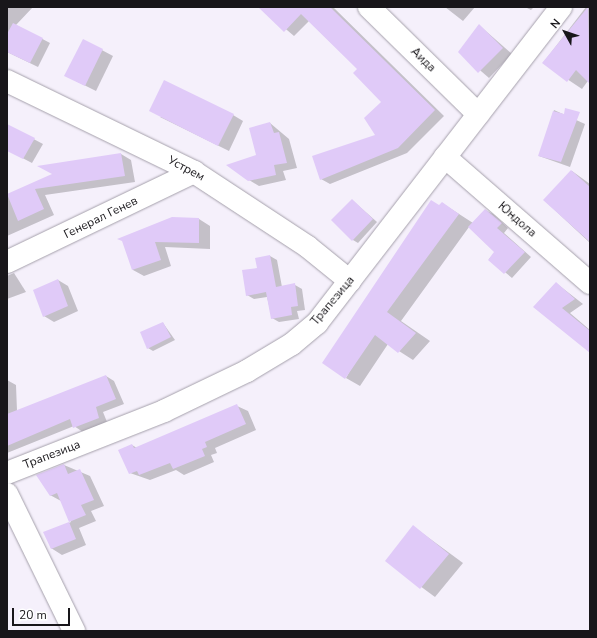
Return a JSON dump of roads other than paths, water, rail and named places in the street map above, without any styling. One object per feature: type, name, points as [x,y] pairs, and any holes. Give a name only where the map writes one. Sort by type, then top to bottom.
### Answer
[{"type":"street","name":"Аида","points":[[369,7],[478,114]]},
{"type":"street","name":"Трапезица","points":[[7,473],[164,411],[248,371],[292,344],[317,323],[561,7]]},
{"type":"street","name":"Устрем","points":[[7,81],[194,172],[308,247],[350,281]]},
{"type":"street","name":"Юндола","points":[[444,157],[590,283]]},
{"type":"street","name":"Генерал Генев","points":[[7,262],[194,172]]},
{"type":"street","points":[[7,494],[74,631]]}]
